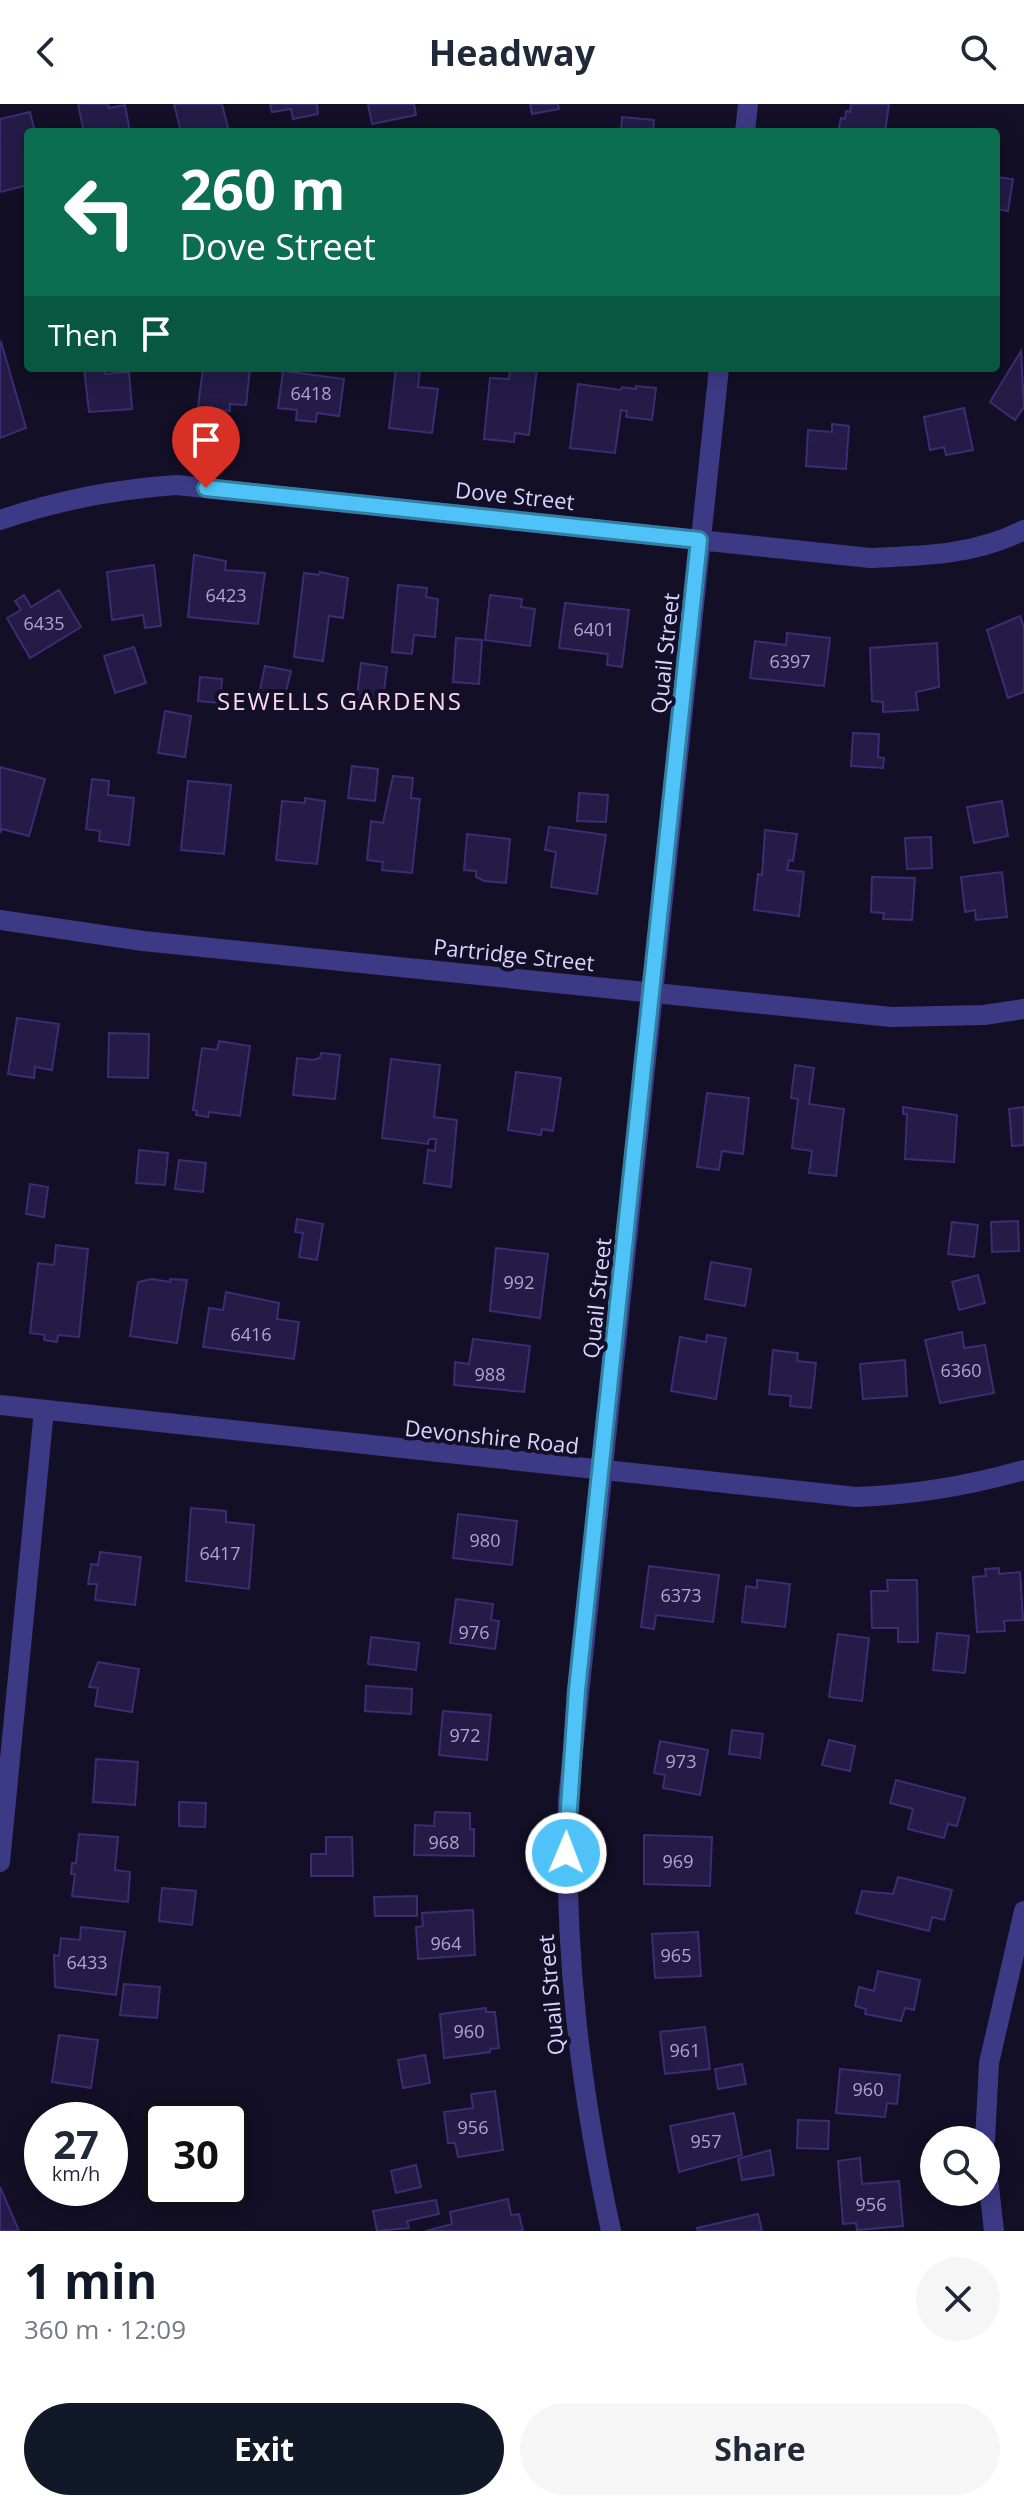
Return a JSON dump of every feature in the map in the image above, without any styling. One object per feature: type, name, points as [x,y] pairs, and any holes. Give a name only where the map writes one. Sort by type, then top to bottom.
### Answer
[{"type":"street","points":[[745,128],[748,104]]},
{"type":"street","name":"Quail Street","points":[[611,2231],[587,2121],[571,1983],[566,1880],[568,1799],[577,1690],[603,1472],[719,372]]},
{"type":"street","name":"Dove Street","points":[[0,520],[52,502],[114,489],[177,485],[870,558],[939,556],[977,548],[1024,530]]},
{"type":"street","name":"Partridge Street","points":[[0,920],[143,941],[891,1017],[984,1015],[1024,1009]]},
{"type":"street","name":"Devonshire Road","points":[[0,1405],[856,1497],[916,1494],[975,1484],[1024,1470]]},
{"type":"street","points":[[0,1862],[44,1410]]},
{"type":"street","points":[[986,2126],[989,2063],[1024,1911]]},
{"type":"street","points":[[991,2206],[994,2231]]},
{"type":"building","points":[[78,104],[108,104],[109,108],[125,105],[129,128],[83,128]]},
{"type":"building","points":[[174,104],[222,104],[228,128],[180,128]]},
{"type":"building","points":[[270,104],[317,104],[318,114],[293,119],[291,109],[272,112]]},
{"type":"building","points":[[368,104],[414,104],[416,115],[372,124]]},
{"type":"building","points":[[530,104],[558,104],[559,109],[532,114]]},
{"type":"building","points":[[851,104],[889,104],[886,128],[839,128],[841,118],[845,119],[846,111],[850,112]]},
{"type":"building","points":[[30,112],[34,128],[24,128],[24,186],[0,192],[0,119]]},
{"type":"building","points":[[622,117],[654,120],[653,128],[621,128]]},
{"type":"building","points":[[1000,177],[1013,179],[1008,211],[1000,210]]},
{"type":"building","points":[[0,343],[26,428],[0,438]]},
{"type":"building","points":[[1021,351],[1024,407],[1015,420],[990,402]]},
{"type":"building","points":[[84,372],[129,372],[132,409],[89,412]]},
{"type":"building","points":[[202,372],[250,372],[246,405],[230,404],[230,411],[198,407]]},
{"type":"building","points":[[283,372],[344,379],[339,416],[317,413],[316,422],[296,420],[297,410],[278,408]]},
{"type":"building","points":[[396,372],[420,372],[418,387],[438,389],[432,433],[389,428]]},
{"type":"building","points":[[510,372],[537,372],[529,435],[515,433],[514,442],[484,439],[490,378],[509,379]]},
{"type":"building","points":[[578,384],[621,390],[622,387],[636,389],[636,386],[656,388],[652,420],[626,417],[627,411],[621,410],[615,453],[570,448]]},
{"type":"building","points":[[964,408],[973,450],[946,455],[944,447],[930,450],[924,417]]},
{"type":"building","points":[[832,424],[849,426],[846,469],[806,466],[808,430],[832,432]]},
{"type":"building","points":[[194,555],[226,561],[225,570],[265,573],[258,624],[188,617]]},
{"type":"building","points":[[154,565],[161,626],[145,628],[143,615],[112,620],[107,572]]},
{"type":"building","points":[[320,572],[348,578],[343,618],[329,616],[323,661],[294,657],[304,573],[319,575]]},
{"type":"building","points":[[398,585],[427,588],[426,597],[438,599],[435,637],[414,635],[412,654],[392,652]]},
{"type":"building","points":[[59,590],[81,627],[30,658],[7,618],[21,610],[15,601],[24,595],[31,607]]},
{"type":"building","points":[[490,595],[522,599],[521,607],[535,609],[530,646],[485,640]]},
{"type":"building","points":[[565,603],[629,610],[622,667],[607,665],[608,654],[559,648]]},
{"type":"building","points":[[1020,616],[1024,628],[1024,692],[1008,698],[987,630]]},
{"type":"building","points":[[787,633],[830,638],[824,686],[750,678],[755,641],[786,645]]},
{"type":"building","points":[[456,638],[482,640],[479,684],[453,682]]},
{"type":"building","points":[[937,643],[939,687],[916,692],[918,710],[883,712],[883,702],[872,701],[870,648]]},
{"type":"building","points":[[134,647],[146,683],[115,693],[104,656]]},
{"type":"building","points":[[361,663],[387,667],[382,707],[356,704]]},
{"type":"building","points":[[265,666],[291,671],[283,704],[258,699]]},
{"type":"building","points":[[200,677],[222,679],[220,703],[198,701]]},
{"type":"building","points":[[165,711],[191,716],[185,757],[158,753]]},
{"type":"building","points":[[853,733],[879,734],[878,757],[884,758],[883,768],[851,766]]},
{"type":"building","points":[[352,766],[378,769],[375,801],[348,798]]},
{"type":"building","points":[[0,767],[45,779],[29,836],[2,829],[0,833]]},
{"type":"building","points":[[393,776],[413,778],[411,798],[420,799],[412,873],[382,870],[383,862],[367,860],[371,821],[383,823]]},
{"type":"building","points":[[92,779],[109,781],[108,795],[134,798],[129,845],[99,841],[100,831],[86,829]]},
{"type":"building","points":[[188,781],[231,785],[224,854],[181,850]]},
{"type":"building","points":[[579,793],[608,795],[606,822],[577,821]]},
{"type":"building","points":[[305,798],[325,801],[317,864],[276,860],[282,801],[305,803]]},
{"type":"building","points":[[1002,801],[1008,836],[974,843],[967,807]]},
{"type":"building","points":[[549,827],[606,835],[597,894],[551,887],[556,852],[545,850]]},
{"type":"building","points":[[765,830],[797,834],[793,861],[789,860],[787,870],[804,872],[799,916],[754,910],[758,874],[762,875]]},
{"type":"building","points":[[467,834],[510,839],[506,883],[484,881],[476,877],[476,871],[464,870]]},
{"type":"building","points":[[931,837],[932,868],[907,869],[905,838]]},
{"type":"building","points":[[1002,872],[1007,917],[976,920],[975,910],[965,912],[961,877]]},
{"type":"building","points":[[872,877],[915,878],[912,920],[883,919],[884,913],[871,912]]},
{"type":"building","points":[[17,1018],[59,1024],[52,1070],[35,1067],[34,1078],[8,1074]]},
{"type":"building","points":[[109,1033],[149,1034],[148,1078],[108,1077]]},
{"type":"building","points":[[219,1041],[250,1046],[240,1116],[209,1112],[208,1117],[196,1115],[197,1111],[193,1110],[202,1048],[217,1050]]},
{"type":"building","points":[[321,1053],[340,1055],[335,1099],[293,1095],[297,1058],[313,1060],[320,1058]]},
{"type":"building","points":[[391,1059],[440,1065],[434,1117],[457,1120],[451,1187],[424,1183],[428,1150],[435,1151],[436,1139],[429,1139],[428,1144],[382,1138]]},
{"type":"building","points":[[795,1065],[814,1068],[809,1104],[844,1109],[836,1176],[809,1173],[812,1151],[792,1148],[798,1099],[791,1098]]},
{"type":"building","points":[[516,1072],[561,1078],[553,1131],[542,1129],[541,1135],[508,1130]]},
{"type":"building","points":[[707,1093],[749,1098],[743,1154],[722,1151],[719,1170],[697,1167]]},
{"type":"building","points":[[903,1107],[957,1115],[954,1162],[905,1159],[907,1114],[903,1114]]},
{"type":"building","points":[[1024,1107],[1024,1145],[1012,1146],[1009,1109]]},
{"type":"building","points":[[139,1150],[168,1153],[165,1185],[136,1183]]},
{"type":"building","points":[[179,1160],[206,1163],[203,1192],[175,1189]]},
{"type":"building","points":[[30,1184],[48,1187],[44,1217],[26,1214]]},
{"type":"building","points":[[297,1219],[323,1224],[317,1260],[299,1257],[303,1233],[295,1232]]},
{"type":"building","points":[[1018,1221],[1019,1251],[992,1252],[991,1222]]},
{"type":"building","points":[[952,1222],[978,1225],[974,1257],[948,1254]]},
{"type":"building","points":[[56,1245],[88,1249],[79,1337],[58,1335],[57,1342],[44,1340],[45,1335],[30,1333],[38,1263],[54,1265]]},
{"type":"building","points":[[496,1248],[548,1254],[540,1318],[490,1311]]},
{"type":"building","points":[[711,1262],[751,1269],[745,1306],[705,1299]]},
{"type":"building","points":[[978,1275],[985,1303],[959,1310],[952,1282]]},
{"type":"building","points":[[152,1279],[170,1282],[170,1279],[187,1280],[177,1343],[130,1336],[138,1282]]},
{"type":"building","points":[[226,1292],[279,1303],[277,1319],[299,1322],[294,1359],[203,1347],[209,1308],[223,1310]]},
{"type":"building","points":[[962,1332],[964,1348],[985,1345],[994,1393],[940,1403],[925,1340]]},
{"type":"building","points":[[707,1335],[726,1338],[716,1399],[671,1391],[680,1337],[706,1342]]},
{"type":"building","points":[[473,1339],[530,1346],[524,1392],[454,1385],[455,1362],[469,1364]]},
{"type":"building","points":[[773,1350],[798,1353],[797,1361],[816,1363],[811,1408],[790,1406],[791,1396],[769,1394]]},
{"type":"building","points":[[905,1360],[907,1396],[863,1399],[860,1364]]},
{"type":"building","points":[[191,1508],[226,1511],[226,1522],[254,1525],[249,1589],[186,1581]]},
{"type":"building","points":[[458,1514],[517,1521],[512,1565],[453,1558]]},
{"type":"building","points":[[100,1552],[141,1557],[135,1605],[95,1600],[97,1584],[88,1584],[91,1564],[98,1565]]},
{"type":"building","points":[[649,1566],[719,1575],[713,1622],[656,1615],[654,1629],[641,1627]]},
{"type":"building","points":[[999,1568],[999,1574],[1020,1572],[1023,1620],[1004,1621],[1005,1631],[977,1632],[973,1577],[986,1576],[985,1569]]},
{"type":"building","points":[[757,1580],[790,1584],[785,1627],[742,1622],[746,1586],[757,1588]]},
{"type":"building","points":[[887,1580],[917,1580],[918,1642],[898,1642],[898,1628],[872,1628],[871,1591],[888,1591]]},
{"type":"building","points":[[456,1599],[493,1604],[491,1620],[499,1621],[495,1649],[450,1643]]},
{"type":"building","points":[[937,1633],[969,1636],[965,1673],[933,1670]]},
{"type":"building","points":[[838,1634],[869,1638],[862,1701],[829,1697]]},
{"type":"building","points":[[371,1637],[419,1643],[416,1670],[368,1664]]},
{"type":"building","points":[[98,1662],[139,1669],[132,1712],[95,1706],[98,1688],[89,1687]]},
{"type":"building","points":[[366,1686],[412,1689],[411,1714],[365,1711]]},
{"type":"building","points":[[443,1711],[491,1715],[487,1760],[439,1755]]},
{"type":"building","points":[[732,1730],[763,1734],[760,1758],[729,1754]]},
{"type":"building","points":[[829,1740],[855,1746],[850,1771],[822,1765]]},
{"type":"building","points":[[660,1741],[708,1750],[700,1795],[663,1788],[665,1775],[654,1773]]},
{"type":"building","points":[[96,1759],[138,1762],[135,1805],[93,1802]]},
{"type":"building","points":[[896,1780],[965,1798],[957,1826],[948,1824],[944,1838],[908,1829],[913,1809],[890,1803]]},
{"type":"building","points":[[179,1802],[206,1803],[205,1827],[179,1826]]},
{"type":"building","points":[[435,1812],[470,1813],[470,1829],[474,1829],[474,1856],[414,1855],[415,1825],[434,1826]]},
{"type":"building","points":[[79,1834],[118,1837],[115,1870],[130,1872],[128,1902],[72,1896],[75,1874],[71,1874],[72,1863],[76,1863]]},
{"type":"building","points":[[644,1835],[712,1837],[710,1886],[644,1884]]},
{"type":"building","points":[[326,1837],[352,1837],[353,1876],[311,1876],[311,1854],[326,1854]]},
{"type":"building","points":[[898,1877],[952,1890],[944,1920],[932,1917],[929,1931],[856,1913],[862,1891],[893,1894]]},
{"type":"building","points":[[162,1888],[196,1891],[192,1925],[159,1921]]},
{"type":"building","points":[[417,1896],[417,1916],[375,1916],[374,1897]]},
{"type":"building","points":[[473,1910],[475,1955],[418,1959],[416,1927],[423,1926],[422,1913]]},
{"type":"building","points":[[81,1927],[125,1932],[116,1995],[55,1987],[54,1955],[59,1956],[61,1938],[80,1940]]},
{"type":"building","points":[[698,1932],[701,1976],[655,1978],[652,1934]]},
{"type":"building","points":[[878,1971],[920,1980],[914,2010],[905,2008],[901,2021],[865,2014],[866,2009],[855,2006],[859,1987],[874,1991]]},
{"type":"building","points":[[124,1984],[160,1987],[157,2018],[120,2015]]},
{"type":"building","points":[[486,2008],[486,2012],[495,2012],[499,2048],[444,2058],[440,2014]]},
{"type":"building","points":[[705,2027],[710,2069],[665,2074],[660,2032]]},
{"type":"building","points":[[59,2035],[98,2040],[91,2088],[52,2082]]},
{"type":"building","points":[[425,2055],[430,2083],[403,2088],[398,2060]]},
{"type":"building","points":[[742,2064],[746,2084],[718,2089],[715,2069]]},
{"type":"building","points":[[840,2069],[900,2075],[897,2104],[887,2103],[885,2117],[836,2113]]},
{"type":"building","points":[[495,2091],[503,2150],[458,2157],[455,2143],[448,2143],[444,2112],[473,2108],[471,2094]]},
{"type":"building","points":[[734,2113],[742,2155],[679,2172],[670,2126]]},
{"type":"building","points":[[798,2120],[829,2121],[828,2149],[797,2148]]},
{"type":"building","points":[[770,2150],[774,2175],[742,2180],[738,2159]]},
{"type":"building","points":[[860,2158],[862,2184],[899,2181],[903,2226],[857,2230],[856,2223],[843,2224],[838,2161]]},
{"type":"building","points":[[416,2165],[421,2187],[396,2193],[391,2171]]},
{"type":"building","points":[[0,2187],[19,2231],[0,2231]]},
{"type":"building","points":[[508,2199],[511,2215],[519,2214],[523,2231],[426,2231],[452,2224],[450,2212]]},
{"type":"building","points":[[436,2200],[439,2214],[407,2221],[409,2228],[377,2231],[373,2211]]},
{"type":"building","points":[[758,2214],[762,2231],[698,2231],[697,2228]]},
{"type":"district","name":"SEWELLS GARDENS","points":[[340,700]]},
{"type":"route","points":[[206,488],[382,504],[699,540],[603,1472],[577,1690],[566,1853]]}]
